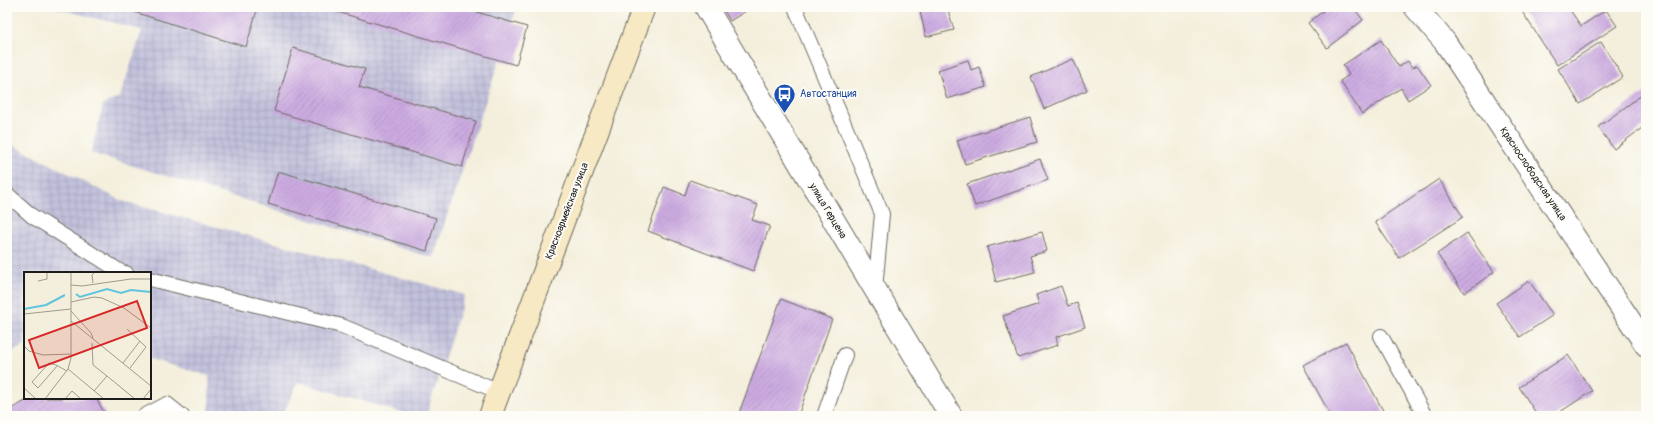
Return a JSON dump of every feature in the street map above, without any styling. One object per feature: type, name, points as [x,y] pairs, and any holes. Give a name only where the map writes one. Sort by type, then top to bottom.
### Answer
[{"type":"street","name":"Красноармейская улица","points":[[490,416],[644,7]]},
{"type":"street","name":"улица Герцена","points":[[706,7],[951,416]]},
{"type":"street","name":"Краснослободская улица","points":[[1416,7],[1445,42],[1646,345]]},
{"type":"lane","points":[[795,7],[882,214],[875,289]]},
{"type":"lane","points":[[7,194],[32,216],[120,272]]},
{"type":"lane","points":[[151,279],[342,326],[499,392]]},
{"type":"lane","points":[[1381,336],[1425,416]]},
{"type":"lane","points":[[824,416],[845,355]]},
{"type":"lane","points":[[144,416],[167,404],[182,416]]},
{"type":"shaded area","points":[[51,7],[517,7],[433,258],[91,153],[103,105],[120,97],[142,30]]},
{"type":"shaded area","points":[[7,142],[122,201],[465,295],[426,416],[413,416],[298,382],[282,416],[209,416],[209,376],[151,359],[151,272],[24,272],[24,346],[7,355]]},
{"type":"building","points":[[118,7],[258,7],[246,47]]},
{"type":"building","points":[[321,7],[460,7],[527,27],[516,65]]},
{"type":"building","points":[[722,7],[752,7],[730,21]]},
{"type":"building","points":[[919,7],[959,7],[948,10],[954,30],[926,37]]},
{"type":"building","points":[[1328,7],[1353,7],[1363,20],[1327,48],[1308,23]]},
{"type":"building","points":[[1519,7],[1568,7],[1581,26],[1606,10],[1617,26],[1557,65]]},
{"type":"building","points":[[1381,40],[1399,67],[1408,61],[1412,68],[1417,65],[1431,85],[1408,100],[1401,88],[1362,114],[1340,81],[1349,75],[1343,65]]},
{"type":"building","points":[[1601,42],[1623,77],[1580,104],[1558,69]]},
{"type":"building","points":[[293,48],[365,69],[359,87],[476,121],[462,167],[274,111]]},
{"type":"building","points":[[1073,59],[1087,90],[1044,109],[1031,77]]},
{"type":"building","points":[[968,60],[971,70],[979,67],[986,87],[947,99],[938,70]]},
{"type":"building","points":[[1646,92],[1646,125],[1614,149],[1598,127]]},
{"type":"building","points":[[1030,117],[1037,142],[965,164],[957,140]]},
{"type":"building","points":[[1040,159],[1048,180],[975,206],[967,184]]},
{"type":"building","points":[[278,171],[436,218],[427,251],[268,204]]},
{"type":"building","points":[[1439,179],[1463,217],[1399,258],[1375,222]]},
{"type":"building","points":[[690,180],[758,205],[752,220],[770,226],[753,271],[648,231],[664,187],[685,195]]},
{"type":"building","points":[[1042,232],[1047,251],[1030,256],[1035,272],[996,282],[987,247]]},
{"type":"building","points":[[1467,233],[1494,272],[1464,293],[1437,254]]},
{"type":"building","points":[[1529,281],[1553,315],[1520,337],[1496,303]]},
{"type":"building","points":[[1061,286],[1068,306],[1077,303],[1085,327],[1056,337],[1058,345],[1018,358],[1003,316],[1039,304],[1036,295]]},
{"type":"building","points":[[781,299],[832,319],[798,416],[738,416]]},
{"type":"building","points":[[1346,342],[1386,416],[1331,416],[1303,365]]},
{"type":"building","points":[[1568,355],[1592,391],[1554,416],[1538,416],[1519,387]]},
{"type":"building","points":[[29,399],[97,399],[106,416],[7,416],[7,411]]},
{"type":"place","name":"Автостанция","points":[[785,114]]}]
